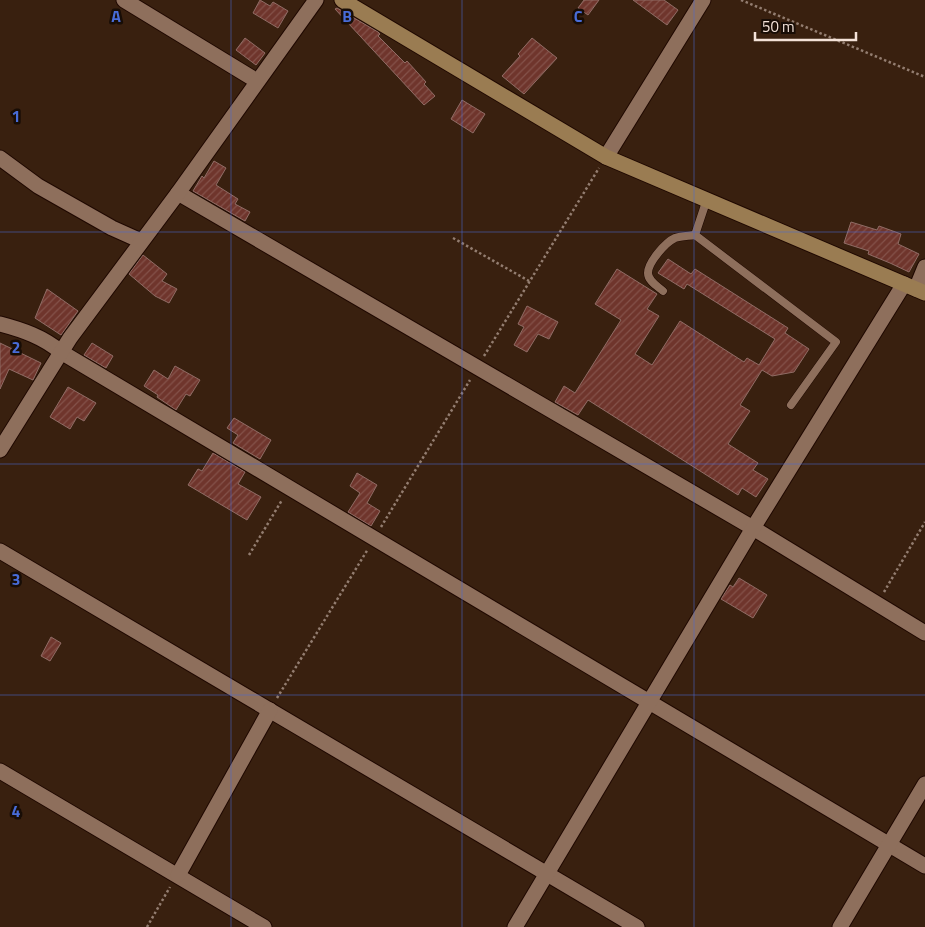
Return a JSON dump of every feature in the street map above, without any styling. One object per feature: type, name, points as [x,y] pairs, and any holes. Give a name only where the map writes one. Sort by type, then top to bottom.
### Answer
[{"type":"street","points":[[124,0],[257,81]]},
{"type":"street","points":[[0,450],[61,352],[316,0]]},
{"type":"street","points":[[342,0],[606,157],[915,289]]},
{"type":"street","points":[[606,157],[703,0]]},
{"type":"street","points":[[0,158],[38,186],[112,228],[141,241]]},
{"type":"street","points":[[178,193],[753,528],[925,634]]},
{"type":"street","points":[[515,927],[753,528],[915,289],[925,267]]},
{"type":"street","points":[[0,324],[33,334],[48,341],[61,352],[925,866]]},
{"type":"street","points":[[0,551],[637,927]]},
{"type":"street","points":[[178,875],[270,710]]},
{"type":"street","points":[[0,771],[264,927]]},
{"type":"street","points":[[840,927],[925,784]]},
{"type":"lane","points":[[695,235],[707,199]]},
{"type":"lane","points":[[663,291],[651,282],[648,273],[652,262],[663,247],[674,238],[695,235],[836,342],[791,406]]},
{"type":"path","points":[[740,0],[925,77]]},
{"type":"path","points":[[270,710],[375,539],[528,282],[606,157]]},
{"type":"path","points":[[453,238],[528,282]]},
{"type":"path","points":[[249,555],[289,488]]},
{"type":"path","points":[[877,604],[925,522]]},
{"type":"path","points":[[147,927],[178,875]]},
{"type":"building","points":[[260,0],[270,6],[273,2],[288,11],[278,28],[253,13]]},
{"type":"building","points":[[584,0],[599,0],[588,15],[578,8]]},
{"type":"building","points":[[633,0],[664,0],[678,10],[667,25]]},
{"type":"building","points":[[337,8],[378,32],[380,34],[378,36],[405,63],[407,61],[426,82],[424,84],[435,96],[424,105],[335,9]]},
{"type":"building","points":[[245,38],[265,53],[256,65],[236,50]]},
{"type":"building","points":[[532,38],[557,58],[524,94],[502,76],[520,56],[518,54]]},
{"type":"building","points":[[462,100],[485,114],[473,133],[451,119]]},
{"type":"building","points":[[214,161],[226,168],[216,185],[238,199],[235,204],[250,212],[245,221],[193,191],[202,176],[204,178]]},
{"type":"building","points":[[851,222],[877,230],[879,226],[901,234],[898,244],[919,254],[909,272],[868,254],[869,251],[844,243]]},
{"type":"building","points":[[143,255],[167,274],[162,281],[177,289],[169,303],[155,296],[129,274]]},
{"type":"building","points":[[668,259],[691,274],[695,269],[788,328],[785,333],[809,349],[794,372],[772,376],[762,370],[740,405],[750,411],[728,444],[758,463],[753,470],[768,479],[756,497],[742,488],[738,495],[588,400],[578,415],[555,402],[564,386],[575,393],[621,320],[595,304],[617,269],[657,294],[647,309],[659,316],[635,354],[652,365],[680,321],[744,362],[747,358],[759,365],[775,339],[687,284],[684,289],[658,273]]},
{"type":"building","points":[[47,289],[78,311],[61,335],[35,318]]},
{"type":"building","points":[[527,306],[558,322],[549,339],[538,334],[527,352],[514,345],[524,327],[518,324]]},
{"type":"building","points":[[0,343],[41,363],[33,380],[9,369],[0,389]]},
{"type":"building","points":[[92,343],[113,356],[106,368],[84,355]]},
{"type":"building","points":[[175,366],[200,380],[190,396],[186,394],[176,410],[144,386],[154,370],[168,379]]},
{"type":"building","points":[[68,387],[96,403],[84,421],[77,417],[70,429],[50,417]]},
{"type":"building","points":[[234,418],[271,440],[260,459],[233,443],[238,435],[227,428]]},
{"type":"building","points":[[213,453],[245,472],[238,484],[261,497],[247,520],[188,485],[198,469],[202,471]]},
{"type":"building","points":[[357,473],[377,485],[367,503],[380,511],[371,526],[348,512],[360,493],[350,486]]},
{"type":"building","points":[[739,578],[767,595],[753,618],[721,599],[730,585],[733,587]]},
{"type":"building","points":[[51,637],[61,643],[50,661],[41,656]]}]
